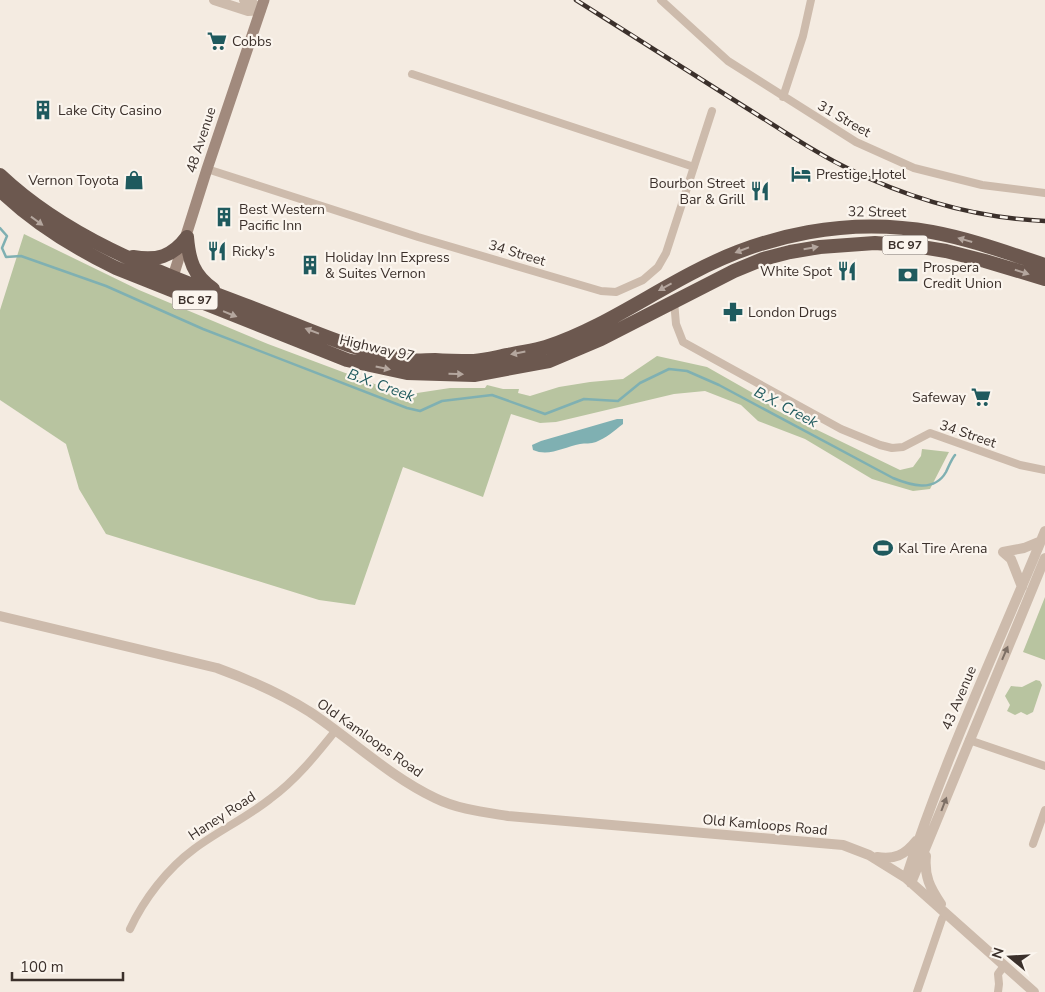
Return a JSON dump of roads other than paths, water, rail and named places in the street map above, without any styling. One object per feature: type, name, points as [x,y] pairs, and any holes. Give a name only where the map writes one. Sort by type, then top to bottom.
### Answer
[{"type":"highway","name":"Highway 97","points":[[0,175],[51,216],[171,284],[347,360],[407,373],[474,375],[549,361],[601,339],[728,274],[763,260],[790,252],[820,247],[875,243]]},
{"type":"highway","name":"Highway 97","points":[[0,190],[35,220],[82,251],[116,268],[224,297],[348,346],[408,360],[477,361],[545,347],[596,326],[708,264]]},
{"type":"highway","name":"32 Street","points":[[708,264],[762,242],[791,235],[822,230],[875,227],[904,228],[932,232],[1045,265]]},
{"type":"highway","points":[[118,254],[159,258],[170,254],[180,246],[186,237]]},
{"type":"highway","points":[[186,237],[188,253],[194,272],[209,287],[224,297]]},
{"type":"highway","name":"BC 97","points":[[875,243],[946,251],[1045,279]]},
{"type":"main road","name":"48 Avenue","points":[[171,284],[262,5]]},
{"type":"street","points":[[214,0],[248,11],[262,5]]},
{"type":"street","points":[[244,0],[262,5]]},
{"type":"street","name":"31 Street","points":[[661,0],[728,61],[856,142],[914,168],[982,186],[1045,193]]},
{"type":"street","points":[[783,97],[803,36],[811,0]]},
{"type":"street","points":[[412,74],[694,166]]},
{"type":"street","name":"34 Street","points":[[207,169],[518,267],[600,291],[616,292],[643,280],[658,267],[666,253],[712,110]]},
{"type":"street","points":[[875,227],[875,243]]},
{"type":"street","name":"34 Street","points":[[674,301],[676,324],[683,342],[841,429],[892,448],[903,447],[930,433],[1020,465],[1045,470]]},
{"type":"street","points":[[1022,587],[1011,559],[1003,552],[1024,548],[1043,536]]},
{"type":"street","name":"43 Avenue","points":[[908,881],[919,837],[959,732],[1043,536]]},
{"type":"street","name":"43 Avenue","points":[[908,881],[926,849],[1045,558]]},
{"type":"street","name":"Old Kamloops Road","points":[[0,616],[217,668],[249,680],[280,694],[336,730],[401,779],[436,799],[464,809],[508,816],[843,845],[868,855],[908,881],[949,916]]},
{"type":"street","name":"Haney Road","points":[[130,929],[137,915],[178,862],[194,849],[276,795],[308,765],[336,730]]},
{"type":"street","points":[[969,740],[1045,766]]},
{"type":"street","points":[[1033,844],[1045,810]]},
{"type":"street","points":[[868,855],[886,858],[900,855],[910,848],[919,837]]},
{"type":"street","points":[[926,849],[926,877],[931,890],[949,916],[1034,992]]},
{"type":"street","points":[[917,992],[942,920],[949,916]]},
{"type":"street","points":[[998,992],[998,974],[1004,966]]},
{"type":"water","points":[[617,419],[623,419],[623,424],[596,442],[580,444],[551,452],[533,450],[532,445],[541,441]]},
{"type":"waterway","name":"B.X. Creek","points":[[0,228],[7,236],[2,248],[6,257],[21,256],[106,286],[203,329],[407,408],[420,411],[442,401],[492,395],[545,414],[584,399],[618,401],[640,383],[669,369],[687,371],[719,385],[893,478],[907,483],[921,486],[935,483],[941,479],[955,455]]},
{"type":"railway","points":[[576,0],[796,140],[872,180],[920,198],[969,211],[994,216],[1045,221]]},
{"type":"place","name":"Cobbs","points":[[217,41]]},
{"type":"place","name":"Lake City Casino","points":[[43,110]]},
{"type":"place","name":"Prestige Hotel","points":[[801,174]]},
{"type":"place","name":"Vernon Toyota","points":[[134,180]]},
{"type":"place","name":"Bourbon Street Bar & Grill","points":[[760,191]]},
{"type":"place","name":"Best Western Pacific Inn","points":[[224,217]]},
{"type":"place","name":"Ricky's","points":[[217,251]]},
{"type":"place","name":"Holiday Inn Express & Suites Vernon","points":[[310,265]]},
{"type":"place","name":"White Spot","points":[[847,271]]},
{"type":"place","name":"Prospera Credit Union","points":[[908,275]]},
{"type":"place","name":"London Drugs","points":[[733,312]]},
{"type":"place","name":"Safeway","points":[[981,397]]},
{"type":"place","name":"Kal Tire Arena","points":[[883,548]]}]
